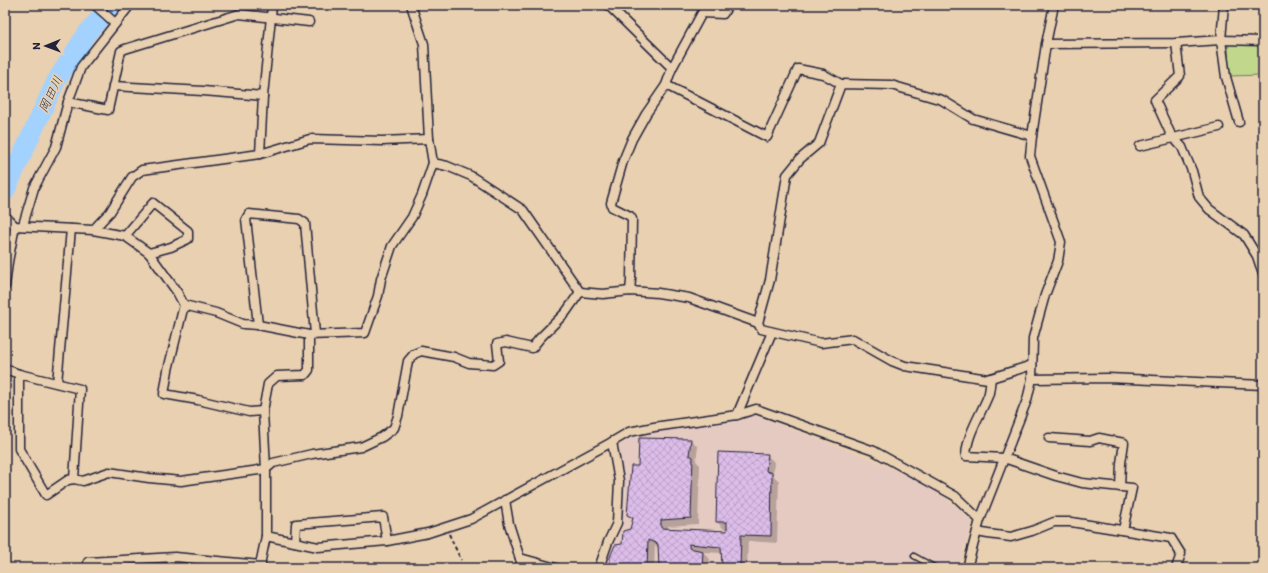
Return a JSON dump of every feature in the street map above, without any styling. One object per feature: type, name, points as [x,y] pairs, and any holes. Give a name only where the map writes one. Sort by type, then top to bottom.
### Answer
[{"type":"street","points":[[95,5],[114,23]]},
{"type":"street","points":[[5,286],[8,262],[19,226],[34,188],[56,147],[68,102],[81,67],[114,23],[130,5]]},
{"type":"street","points":[[260,154],[263,96],[272,5]]},
{"type":"street","points":[[184,305],[216,313],[243,324],[258,325],[312,335],[365,333],[378,296],[381,279],[392,246],[412,217],[422,195],[432,163],[429,139],[424,44],[411,5]]},
{"type":"street","points":[[608,5],[672,68]]},
{"type":"street","points":[[630,292],[632,219],[630,216],[612,207],[611,203],[623,161],[632,139],[646,114],[666,85],[672,68],[702,13],[723,14],[728,5]]},
{"type":"street","points":[[967,568],[980,520],[1027,400],[1032,379],[1034,338],[1045,294],[1058,261],[1061,242],[1030,156],[1046,44],[1054,5]]},
{"type":"street","points":[[1224,5],[1221,40],[1226,76],[1239,122]]},
{"type":"street","points":[[68,102],[108,110],[121,51],[238,14],[309,22]]},
{"type":"street","points":[[1046,44],[1176,43],[1221,40],[1263,41]]},
{"type":"street","points":[[1176,43],[1180,76],[1155,100],[1174,138],[1182,146],[1192,171],[1199,197],[1209,209],[1244,235],[1256,256],[1263,274]]},
{"type":"street","points":[[666,85],[767,137],[798,69],[823,74],[841,84],[891,85],[942,100],[973,119],[1032,136]]},
{"type":"street","points":[[841,84],[819,143],[800,159],[787,175],[770,280],[758,323],[761,329],[821,343],[853,339],[892,361],[905,366],[988,379],[1032,365]]},
{"type":"street","points":[[113,86],[203,90],[263,96]]},
{"type":"street","points":[[1140,146],[1219,127]]},
{"type":"street","points":[[92,230],[110,212],[132,177],[142,170],[260,154],[310,139],[382,141],[429,139]]},
{"type":"street","points":[[432,163],[447,166],[471,176],[523,210],[580,292]]},
{"type":"street","points":[[125,236],[152,203],[188,231],[188,239],[150,254]]},
{"type":"street","points":[[88,562],[174,557],[261,567],[266,536],[266,469],[263,411],[268,384],[277,376],[305,375],[309,370],[312,335],[304,222],[299,218],[249,214],[246,219],[258,325]]},
{"type":"street","points":[[6,217],[19,226],[92,230],[125,236],[150,254],[177,292],[184,305],[168,370],[164,394],[249,412],[263,411]]},
{"type":"street","points":[[57,383],[71,229]]},
{"type":"street","points":[[580,292],[603,294],[630,292],[658,293],[689,298],[758,323]]},
{"type":"street","points":[[19,374],[19,449],[46,495],[68,480],[74,479],[83,481],[109,472],[181,481],[266,469],[272,463],[312,454],[360,447],[382,437],[394,428],[398,416],[408,361],[414,354],[421,351],[454,357],[469,362],[493,364],[499,361],[497,344],[506,342],[532,348],[566,312],[580,292]]},
{"type":"street","points":[[737,415],[772,332]]},
{"type":"street","points":[[5,369],[19,374],[80,389],[74,479]]},
{"type":"street","points":[[991,378],[988,395],[966,448],[966,456],[1004,458],[1062,478],[1082,483],[1132,488],[1123,530]]},
{"type":"street","points":[[1032,379],[1108,378],[1263,385]]},
{"type":"street","points":[[266,536],[318,547],[387,541],[428,534],[471,519],[629,432],[737,415],[756,409],[874,452],[955,496],[980,520]]},
{"type":"street","points":[[1049,438],[1090,442],[1099,438],[1124,443],[1120,487]]},
{"type":"street","points":[[599,568],[608,542],[617,523],[619,481],[612,442]]},
{"type":"street","points":[[505,500],[509,524],[524,568]]},
{"type":"street","points":[[295,542],[296,524],[383,517],[387,541]]},
{"type":"street","points":[[977,532],[1011,537],[1032,531],[1054,522],[1071,522],[1171,538],[1181,554],[1176,568]]},
{"type":"street","points":[[520,558],[556,568]]},
{"type":"lane","points":[[914,556],[936,568]]},
{"type":"path","points":[[447,527],[461,560]]},
{"type":"shaded area","points":[[756,415],[879,463],[922,482],[948,500],[972,521],[958,568],[604,568],[605,561],[621,529],[623,507],[620,445],[627,437],[697,423],[741,420]]},
{"type":"green space","points":[[1263,42],[1263,75],[1229,76],[1228,43]]},
{"type":"building","points":[[639,438],[691,439],[689,455],[693,457],[691,518],[661,520],[661,528],[727,531],[727,522],[716,522],[718,452],[768,454],[766,471],[772,473],[771,536],[741,535],[740,568],[722,568],[721,547],[689,544],[689,548],[703,551],[702,568],[659,568],[658,544],[648,540],[647,568],[610,568],[610,557],[615,545],[622,544],[623,531],[630,529],[633,518],[627,515],[631,466],[638,466]]},
{"type":"waterway","name":"岡田川","points":[[5,192],[56,81],[87,33],[111,5]]}]
